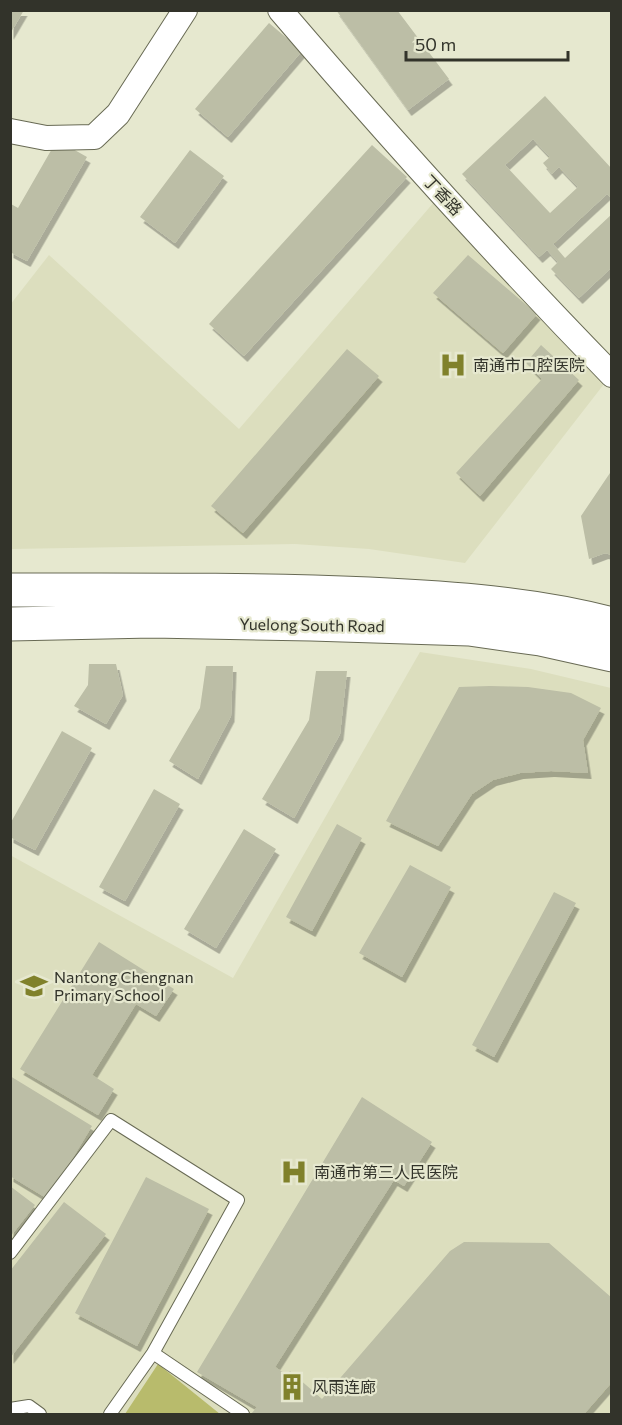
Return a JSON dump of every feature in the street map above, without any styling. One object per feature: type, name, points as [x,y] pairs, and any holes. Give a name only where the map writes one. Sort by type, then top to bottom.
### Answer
[{"type":"main road","name":"Yuelong South Road","points":[[10,590],[267,590],[432,597],[539,609],[612,624]]},
{"type":"main road","name":"Yuelong South Road","points":[[10,624],[152,621],[469,629],[540,639],[612,655]]},
{"type":"street","points":[[10,132],[46,138],[94,136],[118,114],[185,10]]},
{"type":"street","name":"丁香路","points":[[280,10],[377,124],[612,375]]},
{"type":"lane","points":[[10,1253],[111,1120],[238,1200],[153,1353],[110,1414]]},
{"type":"lane","points":[[153,1353],[243,1414]]},
{"type":"lane","points":[[10,1409],[29,1406],[40,1414]]},
{"type":"shaded area","name":"南通市口腔医院","points":[[447,187],[611,355],[611,375],[465,563],[369,549],[295,544],[11,549],[10,305],[49,255],[239,429]]},
{"type":"shaded area","name":"南通市第三人民医院","points":[[420,652],[531,669],[611,688],[611,1414],[11,1414],[10,855],[233,978]]},
{"type":"green space","points":[[158,1364],[220,1414],[125,1414]]},
{"type":"building","points":[[10,10],[24,10],[10,34]]},
{"type":"building","points":[[336,10],[397,10],[449,79],[408,110]]},
{"type":"building","points":[[269,23],[302,51],[228,137],[195,109]]},
{"type":"building","points":[[545,96],[612,169],[612,199],[607,194],[553,244],[565,258],[612,214],[612,267],[579,298],[551,269],[558,262],[547,250],[539,257],[462,174]],"holes":[[[533,139],[550,157],[543,163],[552,174],[559,167],[578,187],[550,213],[505,165]]]},
{"type":"building","points":[[57,140],[87,157],[27,261],[10,252],[10,205],[18,208]]},
{"type":"building","points":[[372,145],[407,177],[244,356],[209,324]]},
{"type":"building","points":[[190,150],[224,176],[175,243],[140,217]]},
{"type":"building","points":[[468,255],[537,314],[503,353],[433,293]]},
{"type":"building","points":[[541,345],[579,380],[480,496],[456,473],[542,379],[526,363]]},
{"type":"building","points":[[347,349],[379,376],[243,533],[211,506]]},
{"type":"building","points":[[612,470],[612,555],[605,553],[589,559],[581,516]]},
{"type":"building","points":[[89,664],[116,664],[123,695],[106,724],[74,706],[88,685]]},
{"type":"building","points":[[206,666],[233,666],[231,716],[198,779],[169,761],[200,708]]},
{"type":"building","points":[[316,671],[347,671],[340,734],[294,818],[262,799],[309,720]]},
{"type":"building","points":[[459,687],[528,687],[571,693],[601,708],[583,740],[588,773],[551,771],[520,773],[493,780],[472,794],[438,846],[386,821]]},
{"type":"building","points":[[62,731],[92,748],[35,850],[10,837],[10,824]]},
{"type":"building","points":[[154,789],[180,804],[125,901],[99,887]]},
{"type":"building","points":[[337,824],[362,838],[312,931],[286,917]]},
{"type":"building","points":[[244,829],[276,849],[216,948],[184,929]]},
{"type":"building","points":[[410,865],[451,887],[402,977],[359,953]]},
{"type":"building","points":[[554,892],[576,903],[494,1057],[472,1045]]},
{"type":"building","points":[[99,942],[174,989],[156,1016],[136,1004],[92,1075],[114,1089],[98,1115],[20,1069]]},
{"type":"building","points":[[10,1076],[92,1126],[48,1199],[10,1176]]},
{"type":"building","points":[[362,1097],[432,1142],[404,1186],[394,1180],[275,1367],[287,1375],[290,1371],[322,1399],[450,1251],[464,1242],[549,1243],[612,1298],[612,1382],[584,1414],[251,1414],[257,1407],[197,1372]]},
{"type":"building","points":[[146,1177],[209,1209],[137,1346],[75,1313]]},
{"type":"building","points":[[10,1186],[35,1205],[10,1237]]},
{"type":"building","points":[[64,1202],[106,1234],[10,1358],[10,1271]]},
{"type":"place","name":"南通市口腔医院","points":[[453,365]]},
{"type":"place","name":"Nantong Chengnan Primary School","points":[[34,986]]},
{"type":"place","name":"南通市第三人民医院","points":[[294,1172]]},
{"type":"place","name":"风雨连廊","points":[[292,1387]]}]
